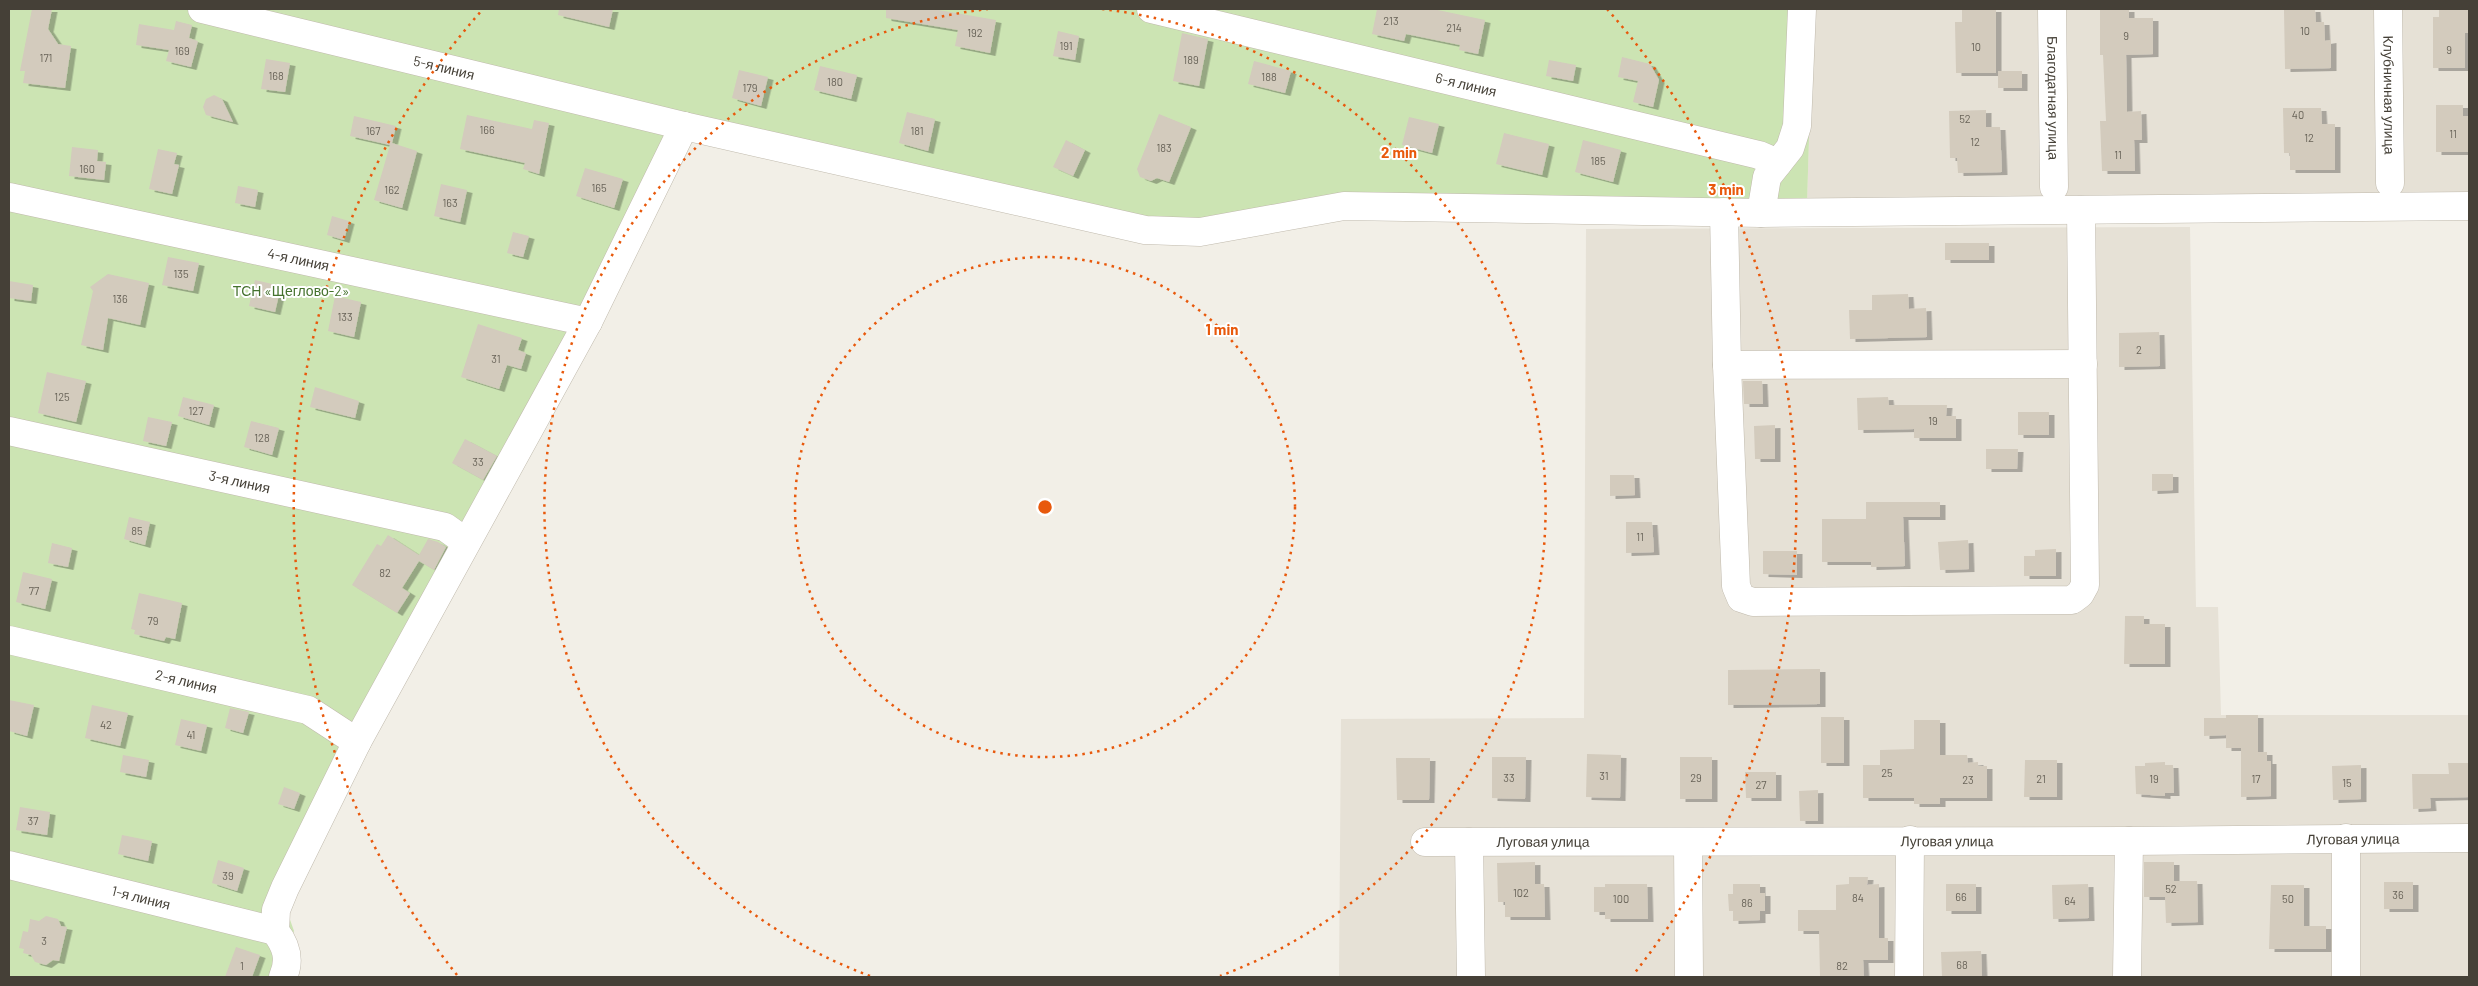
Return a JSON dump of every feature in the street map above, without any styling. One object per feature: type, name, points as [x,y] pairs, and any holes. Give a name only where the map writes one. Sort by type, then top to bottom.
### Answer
[{"type":"street","name":"5-я линия","points":[[202,9],[684,126],[1146,230],[1200,232],[1344,206],[1760,213],[2469,206]]},
{"type":"street","name":"6-я линия","points":[[1151,9],[1759,155],[1778,163]]},
{"type":"street","points":[[1760,213],[1767,177],[1790,148],[1796,126],[1802,9]]},
{"type":"street","name":"Благодатная улица","points":[[2052,9],[2054,187]]},
{"type":"street","name":"Клубничная улица","points":[[2388,9],[2390,183]]},
{"type":"street","points":[[283,977],[287,969],[287,946],[275,931],[276,910],[285,888],[357,742],[588,322],[684,126]]},
{"type":"street","name":"4-я линия","points":[[9,197],[588,322]]},
{"type":"street","points":[[1724,212],[1727,365],[1736,586],[1741,598],[1753,602],[2072,600],[2080,594],[2085,585],[2081,210]]},
{"type":"street","points":[[1727,365],[2082,364]]},
{"type":"street","name":"3-я линия","points":[[9,431],[445,528],[466,542]]},
{"type":"street","name":"2-я линия","points":[[9,640],[308,710],[357,742]]},
{"type":"street","points":[[2346,838],[2346,977]]},
{"type":"street","name":"Луговая улица","points":[[1425,842],[2129,841],[2469,838]]},
{"type":"street","points":[[1909,977],[1910,840]]},
{"type":"street","points":[[2127,977],[2129,841]]},
{"type":"street","points":[[1469,842],[1471,977]]},
{"type":"street","points":[[1688,842],[1689,977]]},
{"type":"street","name":"1-я линия","points":[[9,865],[275,931]]},
{"type":"shaded area","points":[[1813,9],[2469,9],[2469,195],[1807,204]]},
{"type":"shaded area","points":[[2190,227],[2196,607],[2218,607],[2221,715],[2469,715],[2469,977],[1339,977],[1341,719],[1584,718],[1586,229]]},
{"type":"green space","name":"ТСН «Щеглово-2»","points":[[9,9],[1813,9],[1807,204],[1201,223],[1146,222],[696,119],[364,745],[287,911],[294,931],[274,977],[9,977]]},
{"type":"building","points":[[32,9],[52,9],[48,29],[58,44],[71,46],[65,88],[23,83],[25,71],[20,71]]},
{"type":"building","points":[[559,9],[613,9],[609,27],[558,15]]},
{"type":"building","points":[[886,9],[933,9],[996,20],[990,53],[955,46],[958,30],[886,18]]},
{"type":"building","points":[[1377,9],[1433,9],[1485,20],[1478,54],[1459,50],[1460,45],[1406,34],[1404,41],[1372,34]]},
{"type":"building","points":[[1962,9],[1996,9],[1996,73],[1956,73],[1955,22],[1962,22]]},
{"type":"building","points":[[2100,9],[2129,9],[2129,18],[2153,18],[2153,54],[2126,55],[2127,112],[2141,111],[2142,140],[2134,140],[2135,171],[2102,171],[2100,121],[2106,121],[2103,55],[2100,55]]},
{"type":"building","points":[[2284,9],[2315,9],[2316,22],[2324,22],[2325,41],[2331,40],[2331,68],[2285,69]]},
{"type":"building","points":[[2439,9],[2469,9],[2469,33],[2465,33],[2465,68],[2433,68],[2433,17],[2439,17]]},
{"type":"building","points":[[176,21],[192,25],[189,38],[198,41],[191,67],[166,61],[169,50],[136,45],[139,24],[174,30]]},
{"type":"building","points":[[1058,31],[1079,36],[1075,60],[1053,56]]},
{"type":"building","points":[[1182,33],[1208,39],[1199,86],[1173,81]]},
{"type":"building","points":[[1622,57],[1650,64],[1659,80],[1653,107],[1633,102],[1638,81],[1618,77]]},
{"type":"building","points":[[266,59],[290,63],[285,92],[261,89]]},
{"type":"building","points":[[1549,60],[1576,65],[1573,81],[1546,76]]},
{"type":"building","points":[[1254,61],[1291,71],[1285,93],[1248,84]]},
{"type":"building","points":[[820,66],[857,75],[851,99],[814,90]]},
{"type":"building","points":[[739,70],[768,77],[761,106],[732,98]]},
{"type":"building","points":[[1998,71],[2022,71],[2022,88],[1998,88]]},
{"type":"building","points":[[214,95],[222,99],[233,122],[206,115],[203,107],[206,99]]},
{"type":"building","points":[[2436,105],[2463,105],[2463,116],[2469,116],[2469,152],[2436,152]]},
{"type":"building","points":[[2283,108],[2321,108],[2322,124],[2335,124],[2335,170],[2290,170],[2290,153],[2284,153]]},
{"type":"building","points":[[1986,110],[1986,127],[2000,127],[2002,172],[1958,173],[1957,158],[1950,158],[1949,111]]},
{"type":"building","points":[[907,112],[935,119],[928,151],[899,143]]},
{"type":"building","points":[[1159,114],[1191,127],[1169,182],[1157,178],[1151,181],[1140,177],[1137,169]]},
{"type":"building","points":[[467,115],[532,129],[534,120],[549,123],[539,174],[523,169],[525,163],[460,149]]},
{"type":"building","points":[[354,116],[396,126],[392,143],[417,151],[402,208],[374,200],[390,145],[350,136]]},
{"type":"building","points":[[1409,117],[1439,124],[1432,153],[1402,145]]},
{"type":"building","points":[[1504,133],[1549,144],[1542,175],[1496,164]]},
{"type":"building","points":[[1066,140],[1085,150],[1073,176],[1053,167]]},
{"type":"building","points":[[1583,140],[1621,150],[1613,182],[1575,172]]},
{"type":"building","points":[[72,147],[98,150],[97,161],[106,162],[104,180],[69,176]]},
{"type":"building","points":[[158,149],[177,153],[174,164],[179,165],[172,194],[149,189]]},
{"type":"building","points":[[585,168],[623,179],[614,208],[576,196]]},
{"type":"building","points":[[441,184],[467,190],[460,222],[434,216]]},
{"type":"building","points":[[238,186],[258,190],[255,207],[235,203]]},
{"type":"building","points":[[332,216],[349,221],[344,240],[327,235]]},
{"type":"building","points":[[513,232],[529,236],[523,257],[507,253]]},
{"type":"building","points":[[1945,243],[1989,243],[1989,260],[1945,260]]},
{"type":"building","points":[[168,257],[199,263],[193,291],[162,285]]},
{"type":"building","points":[[108,274],[149,283],[140,325],[108,318],[103,350],[81,345],[93,291],[90,287]]},
{"type":"building","points":[[255,280],[281,286],[275,312],[249,306]]},
{"type":"building","points":[[9,281],[33,285],[31,301],[9,298]]},
{"type":"building","points":[[1908,294],[1909,309],[1926,308],[1927,337],[1850,339],[1849,310],[1872,310],[1872,295]]},
{"type":"building","points":[[335,296],[361,302],[354,337],[328,331]]},
{"type":"building","points":[[478,324],[522,338],[518,350],[526,353],[521,369],[507,365],[499,389],[461,377]]},
{"type":"building","points":[[2159,332],[2160,366],[2119,367],[2119,333]]},
{"type":"building","points":[[47,372],[86,381],[76,422],[38,413]]},
{"type":"building","points":[[1743,381],[1762,381],[1763,404],[1744,404]]},
{"type":"building","points":[[315,387],[359,401],[355,418],[310,407]]},
{"type":"building","points":[[183,397],[214,405],[209,425],[178,416]]},
{"type":"building","points":[[1888,397],[1889,405],[1947,405],[1946,416],[1956,416],[1956,438],[1914,438],[1914,429],[1858,430],[1857,398]]},
{"type":"building","points":[[2018,412],[2049,412],[2049,435],[2018,435]]},
{"type":"building","points":[[148,417],[172,422],[166,446],[143,441]]},
{"type":"building","points":[[251,421],[279,428],[272,455],[244,447]]},
{"type":"building","points":[[1775,425],[1775,459],[1755,459],[1754,426]]},
{"type":"building","points":[[465,439],[497,456],[483,480],[452,463]]},
{"type":"building","points":[[1986,449],[2018,449],[2017,469],[1986,469]]},
{"type":"building","points":[[2152,474],[2173,474],[2173,490],[2152,491]]},
{"type":"building","points":[[1610,475],[1634,475],[1635,495],[1610,496]]},
{"type":"building","points":[[1866,502],[1940,502],[1940,517],[1903,517],[1905,566],[1871,567],[1871,562],[1822,562],[1822,519],[1866,519]]},
{"type":"building","points":[[129,517],[150,522],[145,545],[124,539]]},
{"type":"building","points":[[1626,522],[1652,522],[1654,552],[1626,553]]},
{"type":"building","points":[[388,535],[419,555],[428,539],[446,547],[434,570],[419,561],[402,588],[410,593],[397,613],[352,585],[377,544],[381,546]]},
{"type":"building","points":[[1968,540],[1969,569],[1940,570],[1938,542]]},
{"type":"building","points":[[52,543],[72,548],[68,567],[48,563]]},
{"type":"building","points":[[2056,549],[2056,576],[2024,576],[2024,556],[2035,556],[2035,550]]},
{"type":"building","points":[[1763,551],[1797,551],[1797,575],[1763,574]]},
{"type":"building","points":[[23,572],[52,579],[45,609],[16,602]]},
{"type":"building","points":[[139,593],[182,603],[175,639],[166,637],[164,641],[134,634],[135,630],[131,629]]},
{"type":"building","points":[[2125,616],[2144,616],[2144,624],[2165,624],[2165,664],[2124,664]]},
{"type":"building","points":[[1820,669],[1820,704],[1728,705],[1728,670]]},
{"type":"building","points":[[9,700],[34,705],[27,736],[9,731]]},
{"type":"building","points":[[92,705],[128,713],[120,746],[85,738]]},
{"type":"building","points":[[230,708],[249,712],[243,733],[225,728]]},
{"type":"building","points":[[2226,715],[2258,715],[2258,752],[2267,752],[2267,761],[2271,761],[2271,796],[2241,797],[2241,748],[2226,748],[2226,735],[2204,736],[2204,718],[2226,718]]},
{"type":"building","points":[[1821,717],[1844,717],[1844,763],[1821,763]]},
{"type":"building","points":[[181,719],[207,725],[201,751],[175,745]]},
{"type":"building","points":[[1914,720],[1940,720],[1940,755],[1967,755],[1968,763],[1978,762],[1978,766],[1987,766],[1987,798],[1940,798],[1940,804],[1914,804],[1914,798],[1863,798],[1863,765],[1880,765],[1880,750],[1914,749]]},
{"type":"building","points":[[1587,754],[1621,755],[1620,798],[1586,797]]},
{"type":"building","points":[[123,755],[149,760],[146,777],[120,772]]},
{"type":"building","points":[[1492,757],[1526,757],[1525,799],[1492,798]]},
{"type":"building","points":[[1680,757],[1712,757],[1712,799],[1680,799]]},
{"type":"building","points":[[1396,758],[1430,758],[1429,800],[1397,800]]},
{"type":"building","points":[[2025,760],[2057,760],[2057,797],[2024,797]]},
{"type":"building","points":[[2165,762],[2165,765],[2173,765],[2174,793],[2165,793],[2165,796],[2136,794],[2135,766],[2145,766],[2145,763]]},
{"type":"building","points":[[2448,763],[2469,763],[2469,797],[2430,798],[2431,808],[2413,809],[2412,774],[2449,774]]},
{"type":"building","points":[[2361,765],[2361,799],[2333,800],[2332,766]]},
{"type":"building","points":[[1745,772],[1776,772],[1776,798],[1746,798]]},
{"type":"building","points":[[284,787],[300,793],[294,809],[278,804]]},
{"type":"building","points":[[1818,790],[1818,821],[1800,821],[1799,791]]},
{"type":"building","points":[[20,807],[50,812],[47,835],[16,830]]},
{"type":"building","points":[[122,835],[152,841],[148,861],[118,854]]},
{"type":"building","points":[[218,860],[244,868],[237,891],[212,883]]},
{"type":"building","points":[[1535,862],[1535,884],[1544,884],[1545,917],[1505,917],[1505,902],[1498,902],[1497,863]]},
{"type":"building","points":[[2144,862],[2174,862],[2174,881],[2197,881],[2198,922],[2166,923],[2165,897],[2144,897]]},
{"type":"building","points":[[1849,877],[1868,877],[1867,885],[1879,884],[1879,938],[1888,938],[1888,960],[1863,960],[1864,977],[1820,977],[1819,931],[1798,931],[1798,910],[1836,910],[1836,885],[1849,884]]},
{"type":"building","points":[[2384,882],[2413,882],[2413,909],[2384,909]]},
{"type":"building","points":[[1605,884],[1647,884],[1648,919],[1605,919],[1605,912],[1594,912],[1594,887],[1605,887]]},
{"type":"building","points":[[1733,884],[1760,884],[1760,893],[1765,893],[1765,911],[1760,911],[1760,920],[1733,921],[1733,911],[1729,911],[1728,894],[1733,894]]},
{"type":"building","points":[[1946,884],[1976,884],[1976,911],[1946,911]]},
{"type":"building","points":[[2088,884],[2089,918],[2053,919],[2052,885]]},
{"type":"building","points":[[2271,885],[2304,885],[2304,926],[2326,926],[2326,949],[2269,949]]},
{"type":"building","points":[[46,916],[58,919],[61,926],[67,927],[59,961],[53,960],[46,965],[35,962],[31,955],[23,953],[24,949],[19,948],[23,931],[28,932],[30,919],[39,921]]},
{"type":"building","points":[[236,947],[260,955],[252,977],[225,977]]},
{"type":"building","points":[[1981,951],[1982,977],[1942,977],[1941,952]]}]
